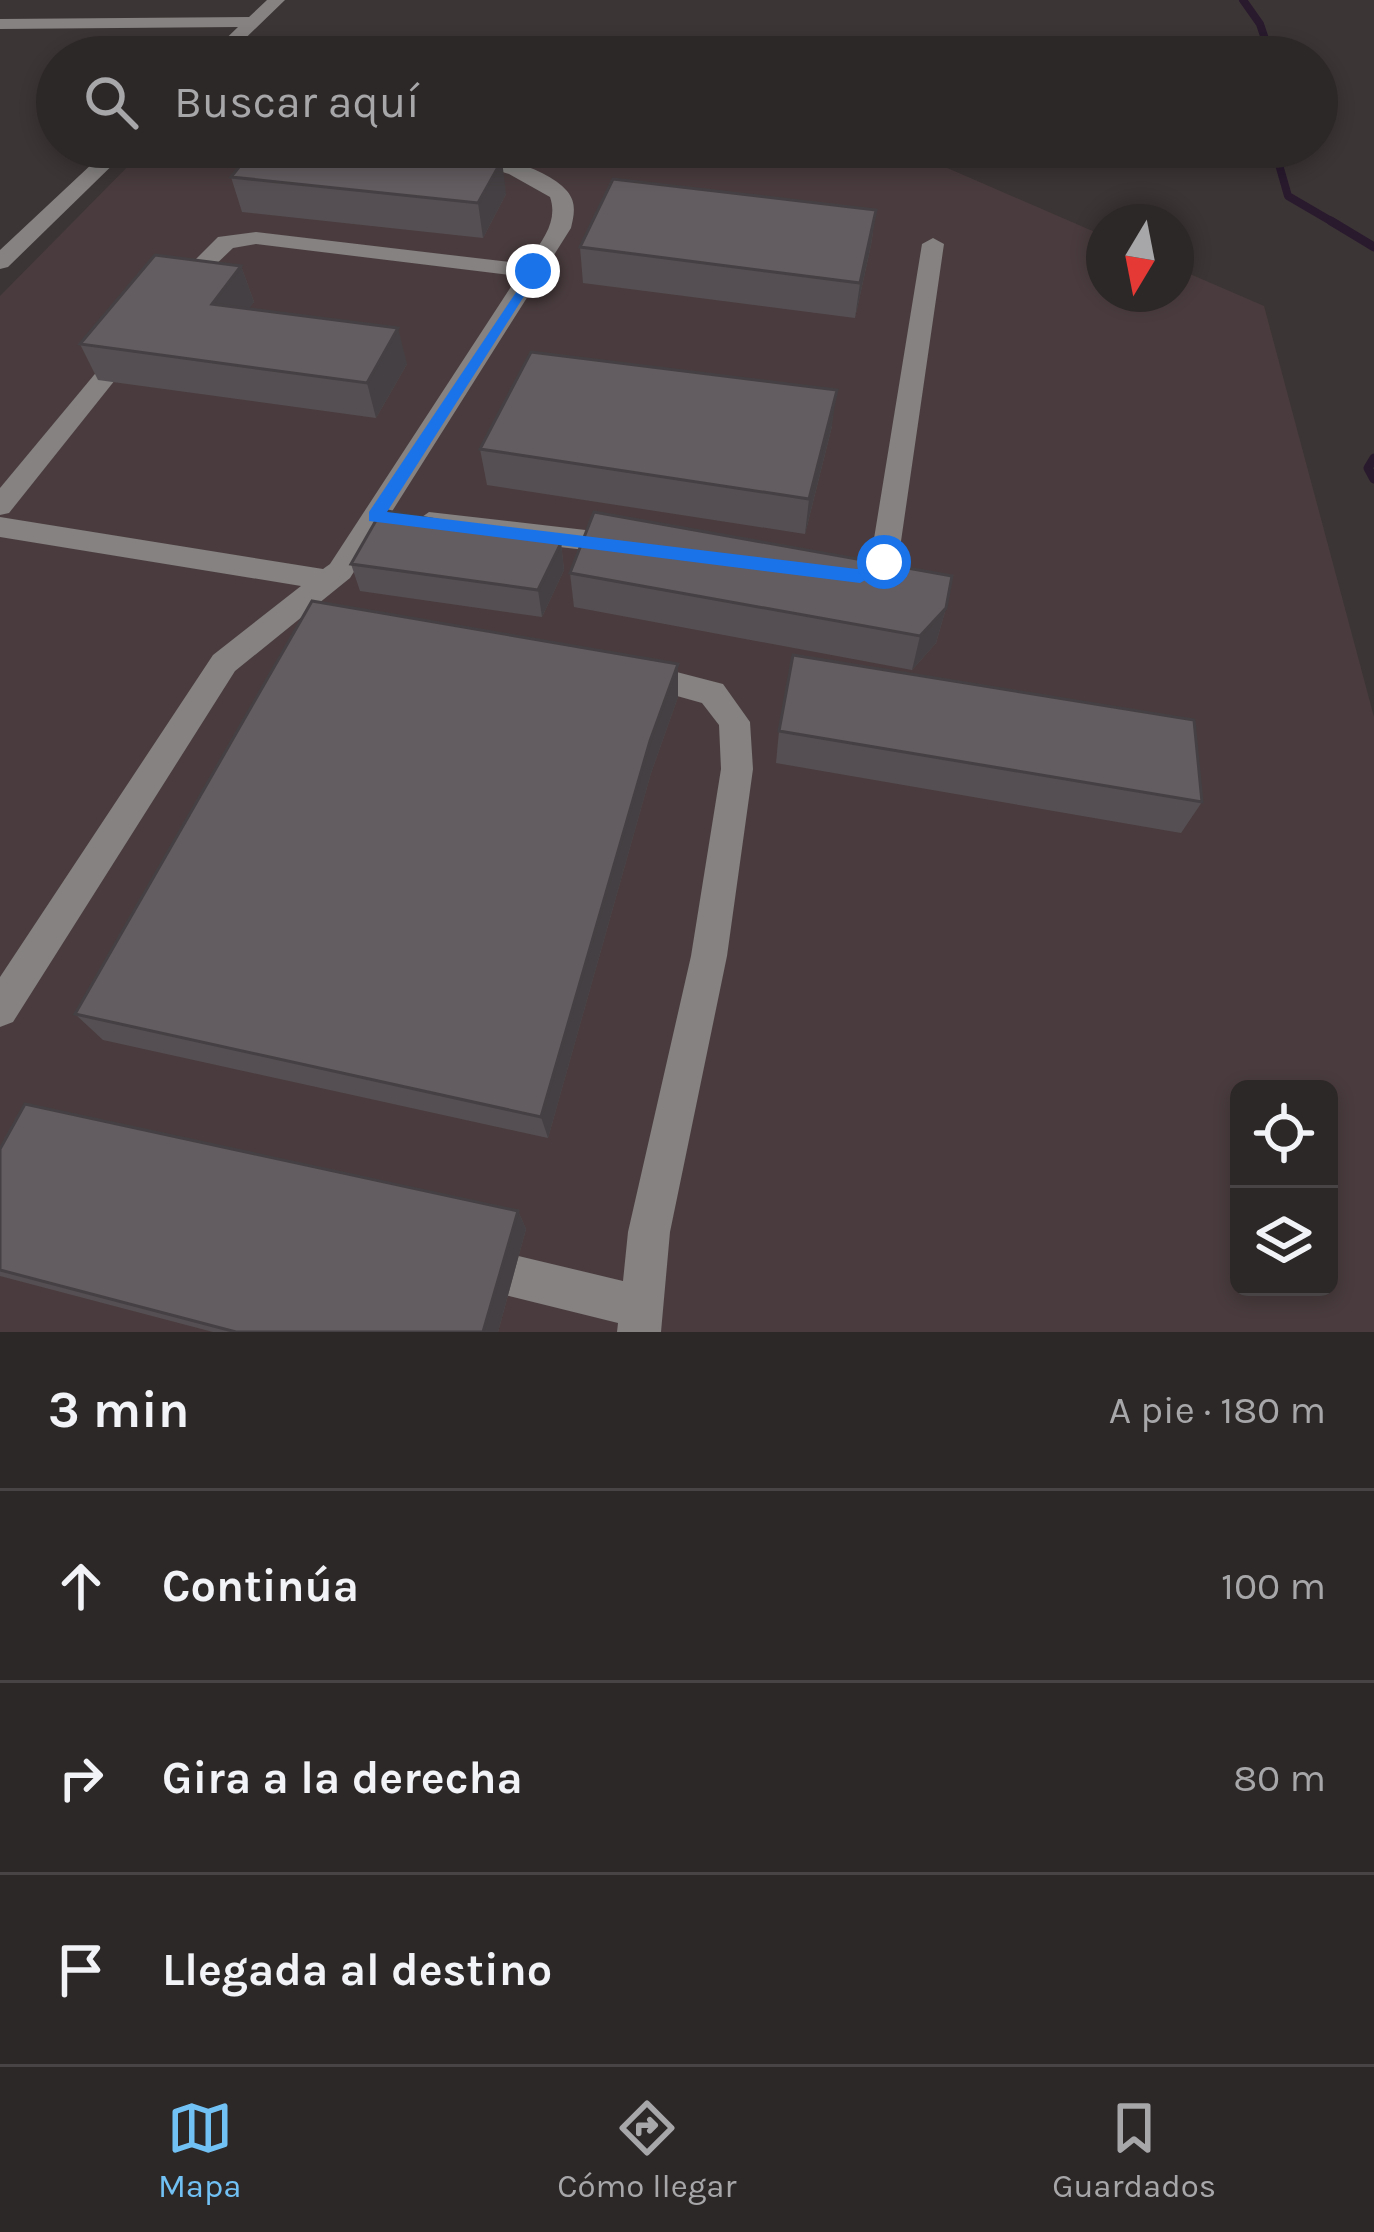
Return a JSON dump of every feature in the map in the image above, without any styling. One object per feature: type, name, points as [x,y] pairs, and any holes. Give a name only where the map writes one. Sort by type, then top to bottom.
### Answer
[{"type":"street","points":[[238,36],[277,0]]},
{"type":"street","points":[[0,24],[253,22]]},
{"type":"street","points":[[0,262],[99,168]]},
{"type":"street","points":[[0,1009],[10,980],[224,663],[340,572],[560,228],[565,210],[559,194],[509,168]]},
{"type":"street","points":[[0,506],[192,271],[226,242],[256,238],[533,271]]},
{"type":"street","points":[[814,570],[860,576],[884,562],[933,244]]},
{"type":"street","points":[[375,516],[637,546]]},
{"type":"street","points":[[0,527],[327,580]]},
{"type":"street","points":[[278,617],[325,625]]},
{"type":"street","points":[[435,1257],[640,1320],[649,1232],[709,956],[736,769],[734,722],[712,693],[607,670]]},
{"type":"shaded area","points":[[126,168],[947,168],[1086,228],[1086,312],[1194,312],[1194,276],[1264,306],[1374,717],[1374,1332],[0,1332],[0,296]]},
{"type":"building","points":[[238,168],[498,168],[478,203],[231,177]]},
{"type":"building","points":[[613,179],[876,210],[860,283],[580,247]]},
{"type":"building","points":[[155,255],[241,266],[212,304],[398,328],[367,383],[80,344]]},
{"type":"building","points":[[531,352],[837,390],[809,499],[480,449]]},
{"type":"building","points":[[382,510],[561,543],[538,590],[351,564]]},
{"type":"building","points":[[594,512],[952,576],[946,608],[920,636],[570,573]]},
{"type":"building","points":[[312,601],[678,664],[650,741],[541,1117],[75,1014]]},
{"type":"building","points":[[793,655],[1194,720],[1202,802],[779,731]]},
{"type":"building","points":[[25,1104],[518,1211],[483,1332],[236,1332],[0,1270],[0,1149]]},
{"type":"waterway","points":[[1243,0],[1264,36]]},
{"type":"waterway","points":[[1280,168],[1288,196],[1335,223]]},
{"type":"waterway","points":[[1331,221],[1335,223]]},
{"type":"waterway","points":[[1335,223],[1374,247]]},
{"type":"waterway","points":[[1374,458],[1368,468],[1374,479]]},
{"type":"route","points":[[533,271],[375,516],[550,534],[860,576],[884,562]]}]
